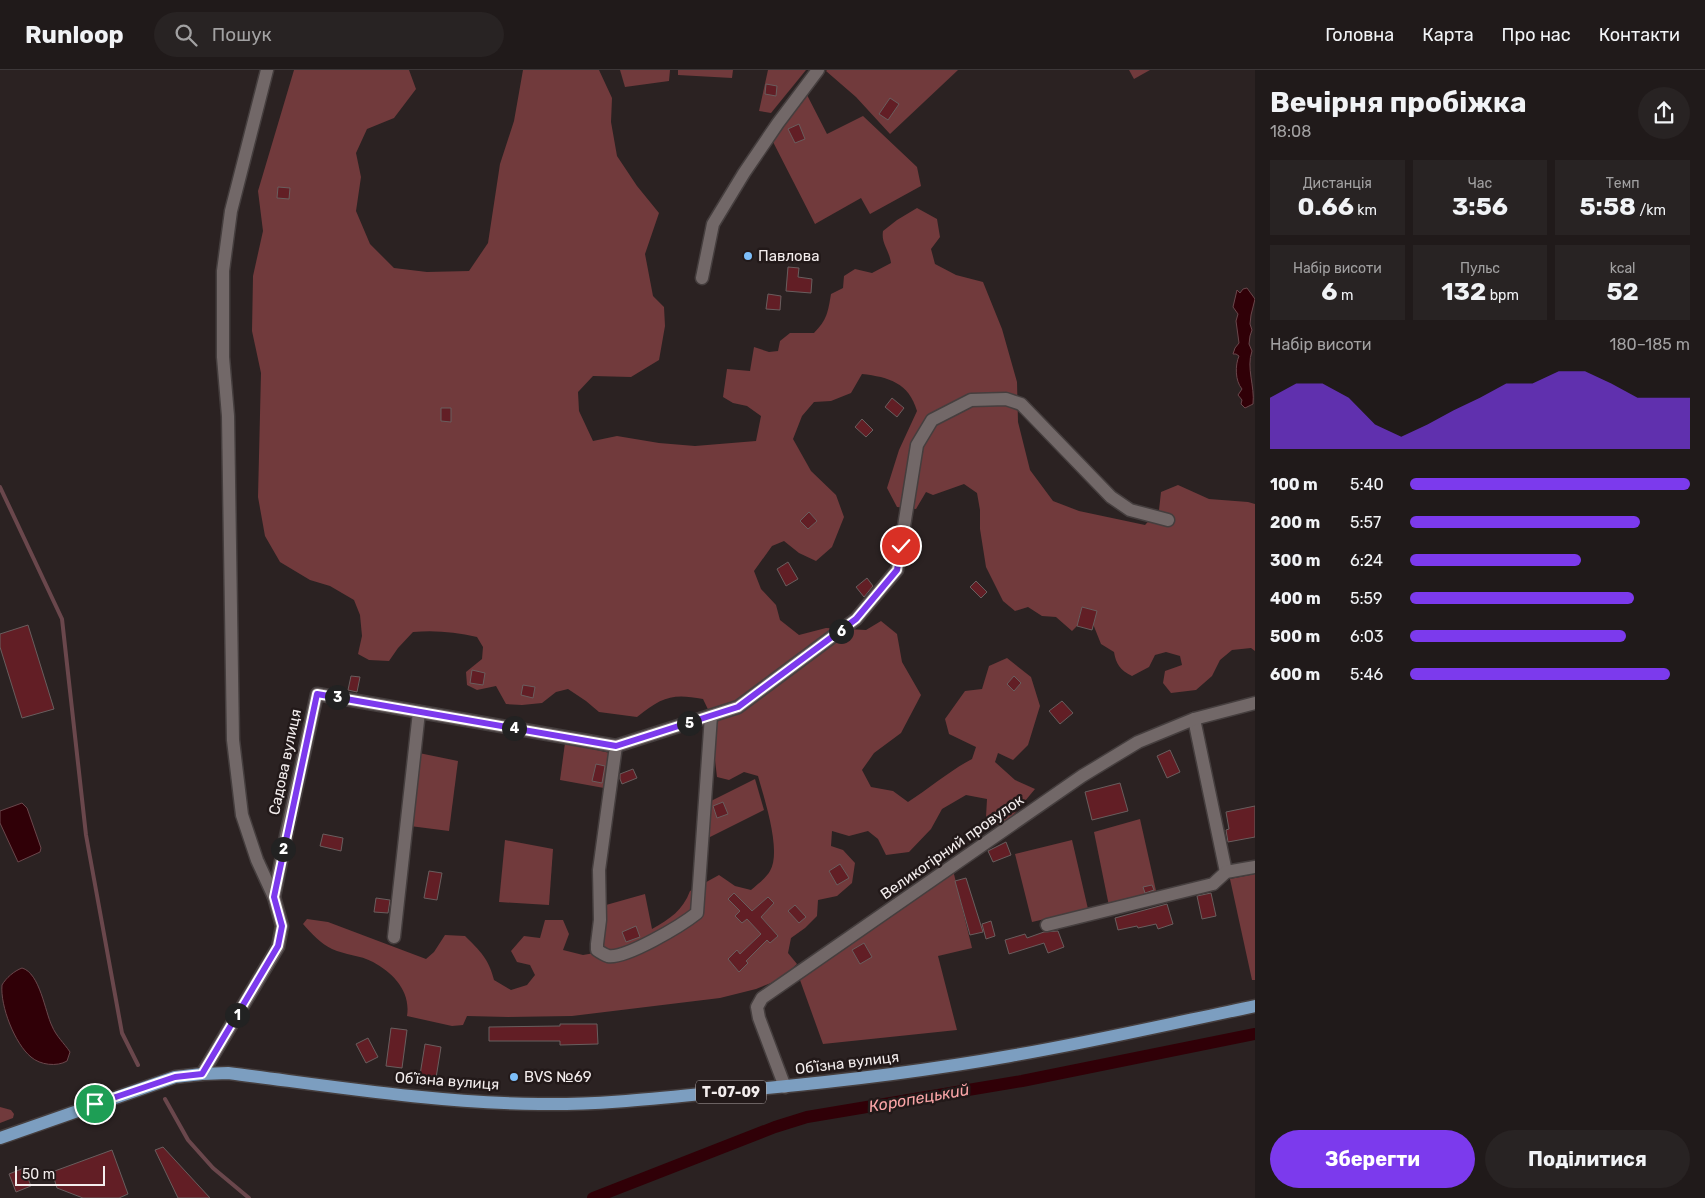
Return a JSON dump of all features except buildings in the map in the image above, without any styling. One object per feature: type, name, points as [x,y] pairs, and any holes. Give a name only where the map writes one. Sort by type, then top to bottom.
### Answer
[{"type":"main road","name":"Обʼїзна вулиця","points":[[0,1138],[175,1077],[202,1074],[228,1073],[405,1095],[538,1104],[588,1104],[785,1087],[899,1074],[1012,1056],[1255,1006]]},
{"type":"street","points":[[202,1074],[278,946],[282,926],[274,897],[257,860],[242,815],[233,740],[228,416],[223,357],[223,271],[231,211],[267,70]]},
{"type":"street","points":[[702,278],[713,224],[773,130],[818,70]]},
{"type":"street","points":[[394,937],[419,712],[616,746],[738,707],[856,619],[897,570],[918,445],[932,420],[971,400],[1006,399],[1021,404],[1111,497],[1130,510],[1168,520]]},
{"type":"street","name":"Садова вулиця","points":[[274,897],[317,694],[419,712]]},
{"type":"street","name":"Великогірний провулок","points":[[785,1087],[759,1018],[757,1007],[762,998],[1082,776],[1138,742],[1194,719],[1255,703]]},
{"type":"street","points":[[616,746],[600,870],[600,920],[597,944],[597,950],[609,956],[633,951],[683,924],[697,913],[711,716]]},
{"type":"street","points":[[1194,719],[1226,872]]},
{"type":"street","points":[[1046,925],[1212,884],[1226,872],[1255,867]]},
{"type":"shaded area","points":[[294,70],[409,70],[416,89],[394,118],[367,129],[356,153],[361,177],[356,211],[370,244],[394,268],[427,272],[469,271],[488,243],[500,164],[514,121],[523,70],[599,70],[612,98],[611,122],[617,156],[637,186],[659,213],[645,254],[653,296],[664,307],[665,326],[659,360],[631,377],[593,376],[578,392],[579,411],[593,441],[617,436],[659,443],[695,446],[756,441],[761,416],[747,406],[733,403],[723,397],[727,369],[750,371],[754,347],[769,352],[778,351],[780,341],[790,333],[814,333],[822,324],[826,315],[831,294],[843,288],[844,276],[855,269],[872,273],[891,263],[883,240],[883,231],[897,220],[917,208],[937,219],[940,237],[931,249],[935,264],[956,275],[983,282],[1002,329],[1017,382],[1018,422],[1030,470],[1053,501],[1079,511],[1145,525],[1159,510],[1161,492],[1178,485],[1209,499],[1255,504],[1255,651],[1251,648],[1232,650],[1220,660],[1212,676],[1196,690],[1171,693],[1163,683],[1165,671],[1182,665],[1180,656],[1166,652],[1155,655],[1149,667],[1132,676],[1119,666],[1114,652],[1101,644],[1093,624],[1096,611],[1082,607],[1077,626],[1072,631],[1056,617],[1042,616],[1028,607],[1015,611],[1003,601],[986,567],[977,493],[964,484],[933,495],[926,492],[916,509],[897,507],[887,488],[899,450],[917,411],[909,394],[897,383],[881,377],[862,374],[851,393],[831,401],[814,402],[802,416],[793,439],[811,471],[836,495],[844,517],[832,547],[816,561],[799,553],[784,541],[772,546],[754,571],[761,589],[776,605],[780,620],[799,635],[826,628],[866,630],[881,621],[897,634],[902,662],[921,695],[901,733],[874,753],[862,770],[871,787],[893,791],[908,802],[972,759],[976,747],[949,734],[945,719],[965,691],[982,689],[989,666],[1007,658],[1031,677],[1040,706],[1028,745],[1013,760],[998,753],[995,762],[1015,780],[1035,789],[1010,819],[994,826],[986,817],[987,799],[966,795],[942,809],[931,829],[909,852],[886,855],[878,839],[868,831],[849,836],[832,831],[831,846],[843,850],[855,863],[852,883],[837,896],[818,900],[817,916],[791,938],[788,953],[797,964],[781,979],[756,989],[720,998],[572,1016],[467,1016],[463,1025],[452,1026],[407,1016],[408,1007],[406,999],[394,977],[373,962],[337,951],[324,944],[303,924],[307,919],[328,922],[426,959],[434,952],[445,935],[465,936],[487,961],[494,980],[511,990],[527,985],[535,975],[530,965],[517,962],[511,951],[524,936],[540,938],[545,920],[563,920],[569,934],[563,950],[583,955],[606,951],[601,946],[606,905],[645,894],[652,929],[665,922],[680,909],[690,891],[719,875],[735,886],[751,890],[770,871],[774,851],[773,838],[768,810],[758,776],[744,772],[729,780],[717,777],[714,752],[716,726],[703,699],[683,696],[668,698],[637,717],[599,712],[568,689],[556,692],[542,703],[506,704],[496,686],[477,690],[467,685],[466,672],[482,659],[483,647],[477,637],[453,633],[413,632],[389,661],[369,660],[358,654],[362,636],[360,615],[354,600],[330,586],[310,580],[280,562],[265,536],[258,497],[261,373],[252,331],[253,276],[263,231],[258,191]]},
{"type":"shaded area","points":[[620,70],[670,70],[669,81],[625,87]]},
{"type":"shaded area","points":[[678,70],[733,70],[732,78],[678,75]]},
{"type":"shaded area","points":[[768,70],[806,70],[771,113],[759,111]]},
{"type":"shaded area","points":[[827,70],[958,70],[890,134],[856,97]]},
{"type":"shaded area","points":[[1129,70],[1150,70],[1134,79]]},
{"type":"shaded area","points":[[806,93],[827,134],[863,116],[917,167],[921,186],[870,214],[861,198],[815,224],[771,138]]},
{"type":"shaded area","points":[[1247,288],[1255,299],[1251,315],[1250,324],[1252,330],[1249,344],[1252,351],[1250,370],[1253,404],[1245,408],[1241,404],[1242,400],[1238,395],[1242,389],[1236,373],[1239,356],[1233,354],[1239,343],[1236,321],[1238,314],[1233,307],[1237,290],[1240,293],[1243,289]]},
{"type":"shaded area","points":[[565,743],[610,753],[604,788],[560,780]]},
{"type":"shaded area","points":[[419,753],[458,761],[449,831],[410,826]]},
{"type":"shaded area","points":[[755,779],[764,810],[706,839],[709,802]]},
{"type":"shaded area","points":[[22,803],[27,808],[41,848],[40,852],[18,862],[0,823],[0,811]]},
{"type":"shaded area","points":[[1140,819],[1157,895],[1109,906],[1094,832]]},
{"type":"shaded area","points":[[505,840],[553,849],[549,905],[499,902]]},
{"type":"shaded area","points":[[1072,840],[1088,909],[1032,922],[1015,854]]},
{"type":"shaded area","points":[[953,870],[972,948],[938,956],[957,1030],[823,1044],[800,980],[805,974]]},
{"type":"shaded area","points":[[1255,874],[1255,980],[1252,980],[1230,879]]},
{"type":"shaded area","points":[[22,968],[28,971],[38,985],[49,1020],[70,1052],[67,1061],[63,1063],[44,1063],[35,1060],[25,1051],[14,1034],[3,1003],[2,985],[10,975]]},
{"type":"shaded area","points":[[0,1107],[11,1110],[14,1114],[13,1118],[0,1123]]},
{"type":"waterway","points":[[0,487],[62,619],[86,835],[122,1033],[138,1065]]},
{"type":"waterway","name":"Коропецький","points":[[593,1198],[775,1127],[807,1117],[1022,1081],[1255,1034]]},
{"type":"waterway","points":[[165,1099],[188,1140],[213,1168],[249,1198]]},
{"type":"place","name":"Павлова","points":[[748,256]]},
{"type":"place","name":"BVS №69","points":[[514,1077]]},
{"type":"route","points":[[95,1104],[175,1077],[202,1074],[278,946],[282,926],[274,897],[317,694],[616,746],[738,707],[856,619],[897,570],[901,546]]}]
